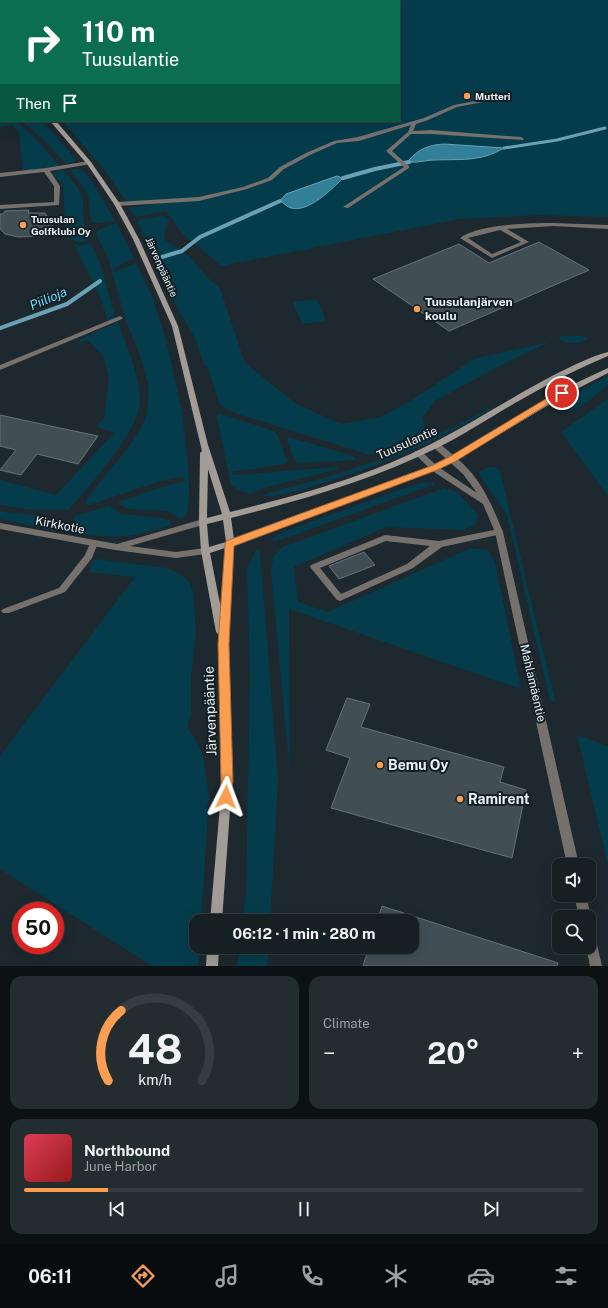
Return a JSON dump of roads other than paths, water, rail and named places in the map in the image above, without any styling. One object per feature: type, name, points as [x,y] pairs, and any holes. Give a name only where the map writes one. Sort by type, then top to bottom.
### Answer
[{"type":"main road","name":"Järvenpääntie","points":[[54,122],[88,163],[116,204],[136,238],[175,326],[204,445],[227,516],[230,544],[223,644],[227,782],[217,914]]},
{"type":"main road","name":"Tuusulantie","points":[[203,522],[317,492],[374,472],[436,445],[554,379],[608,354]]},
{"type":"main road","points":[[205,551],[230,544],[434,468],[452,459],[562,393],[608,370]]},
{"type":"main road","name":"Järvenpääntie","points":[[204,445],[203,522],[205,551],[223,644]]},
{"type":"main road","points":[[212,966],[213,954]]},
{"type":"street","points":[[116,204],[199,198],[245,188],[270,180],[282,168],[303,156],[336,142],[359,139],[426,119],[456,106],[486,100]]},
{"type":"street","points":[[346,207],[407,167],[389,151],[410,133],[414,123]]},
{"type":"street","points":[[410,133],[431,132],[521,139]]},
{"type":"street","points":[[0,175],[46,170],[88,163]]},
{"type":"street","points":[[0,207],[57,204],[57,186],[46,170]]},
{"type":"street","points":[[501,228],[526,242],[492,256],[463,238],[476,232],[501,228],[528,225],[608,228]]},
{"type":"street","points":[[0,368],[120,318]]},
{"type":"street","name":"Mahlamäentie","points":[[436,445],[473,481],[487,504],[499,532],[571,858]]},
{"type":"street","points":[[418,453],[434,468],[487,504]]},
{"type":"street","name":"Kirkkotie","points":[[115,547],[203,522]]},
{"type":"street","name":"Kirkkotie","points":[[0,526],[115,547],[176,555],[205,551]]},
{"type":"street","points":[[439,544],[410,566],[340,598],[314,567],[384,538],[439,544],[499,532]]},
{"type":"street","points":[[6,611],[62,590],[89,556],[94,543]]},
{"type":"street","points":[[593,954],[596,966]]},
{"type":"waterway","points":[[504,148],[557,140],[605,128]]},
{"type":"waterway","points":[[343,178],[375,169],[409,162]]},
{"type":"waterway","points":[[162,257],[182,251],[200,237],[280,201]]},
{"type":"waterway","name":"Piilioja","points":[[0,328],[67,304],[100,281]]},
{"type":"place","name":"Mutteri","points":[[467,96]]},
{"type":"place","name":"Tuusulan Golfklubi Oy","points":[[23,225]]},
{"type":"place","name":"Tuusulanjärven koulu","points":[[417,309]]},
{"type":"place","name":"Bemu Oy","points":[[380,765]]},
{"type":"place","name":"Ramirent","points":[[460,799]]}]
